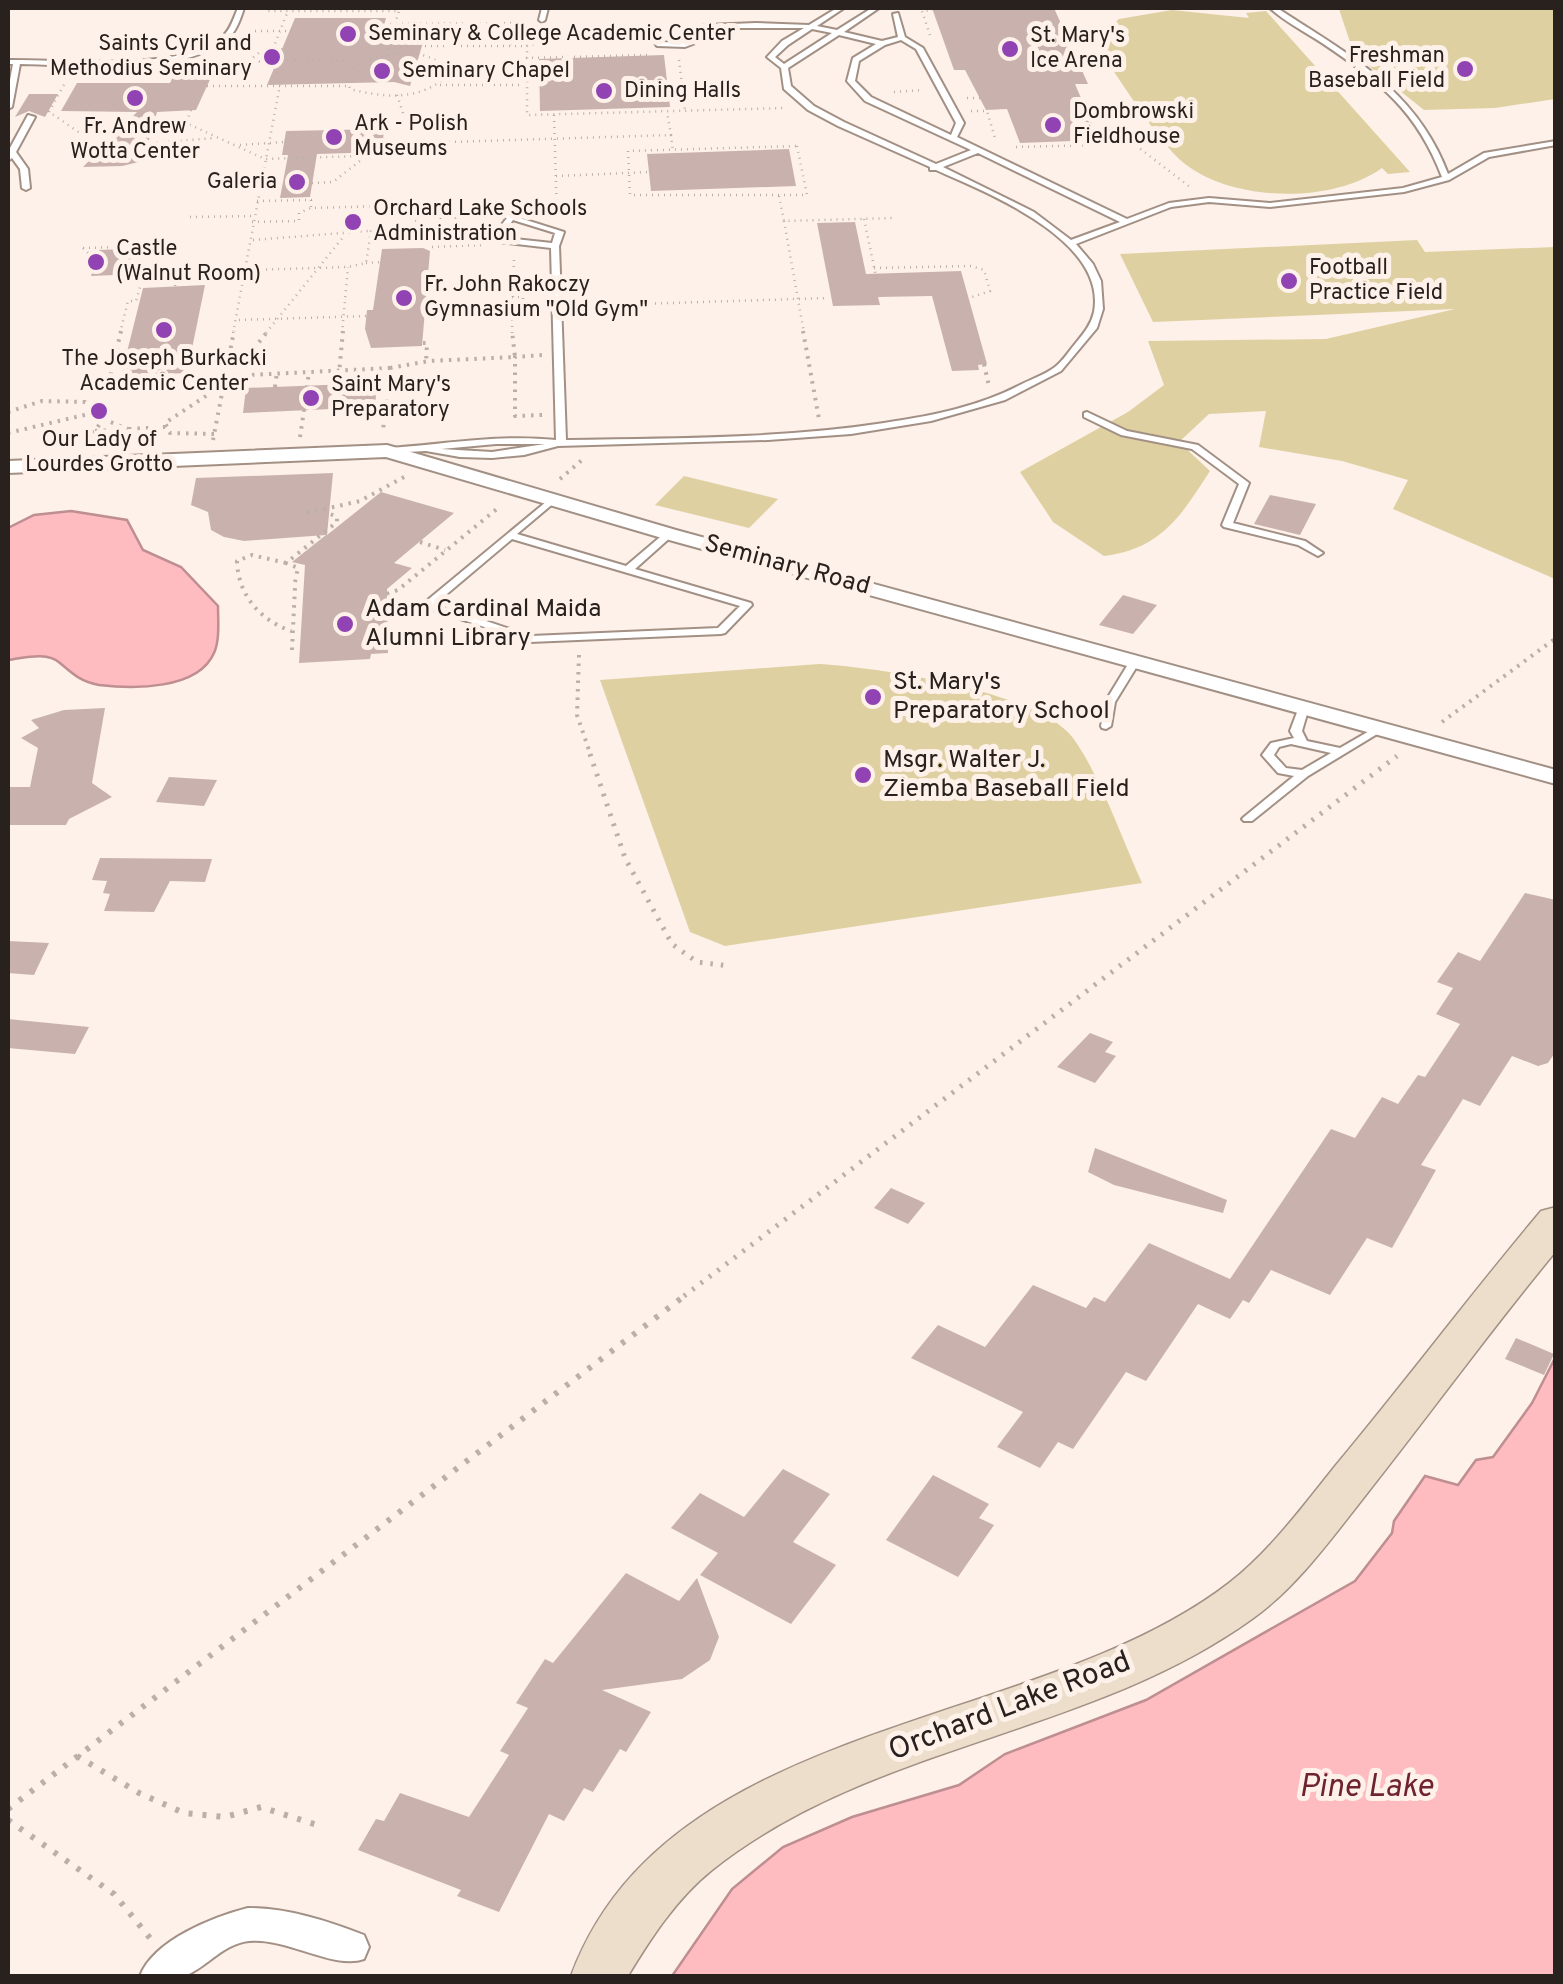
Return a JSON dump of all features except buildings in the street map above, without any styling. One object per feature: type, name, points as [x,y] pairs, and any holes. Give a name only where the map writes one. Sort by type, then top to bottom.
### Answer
[{"type":"main road","name":"Orchard Lake Road","points":[[598,1976],[624,1928],[655,1888],[691,1851],[750,1812],[805,1783],[1107,1678],[1238,1603],[1312,1528],[1556,1222]]},
{"type":"street","name":"Seminary Road","points":[[8,467],[384,444],[669,534],[1556,777]]},
{"type":"street","points":[[167,1969],[206,1938],[254,1922],[292,1927],[351,1946]]},
{"type":"lane","points":[[8,107],[12,62],[142,61],[206,48],[231,31],[242,8]]},
{"type":"lane","points":[[542,20],[545,8]]},
{"type":"lane","points":[[425,456],[514,452],[561,443],[823,432],[953,415],[1010,396],[1055,371],[1089,337],[1100,307],[1094,276],[1071,243],[1041,220],[811,108],[786,87],[784,67],[772,57],[774,54],[841,8]]},
{"type":"lane","points":[[784,67],[802,60],[876,8]]},
{"type":"lane","points":[[1273,8],[1364,70],[1410,109],[1437,144],[1446,178]]},
{"type":"lane","points":[[896,14],[902,38]]},
{"type":"lane","points":[[728,29],[684,46],[660,44],[654,36],[673,30],[810,27],[882,43]]},
{"type":"lane","points":[[953,138],[960,123],[919,48],[902,38],[882,43],[856,60],[851,80],[868,99],[1127,222]]},
{"type":"lane","points":[[26,188],[24,169],[9,153],[31,117]]},
{"type":"lane","points":[[1071,243],[1169,205],[1209,200],[1270,205],[1404,190],[1446,178],[1487,155],[1556,143]]},
{"type":"lane","points":[[933,168],[978,150]]},
{"type":"lane","points":[[433,215],[512,216],[550,226],[562,236],[555,246],[561,443]]},
{"type":"lane","points":[[512,216],[500,232],[502,240],[555,246]]},
{"type":"lane","points":[[1087,415],[1124,434],[1196,447],[1244,483],[1227,524],[1301,543],[1318,553]]},
{"type":"lane","points":[[510,535],[747,605],[720,630],[530,639],[428,605],[510,535],[546,498]]},
{"type":"lane","points":[[628,570],[669,534]]},
{"type":"lane","points":[[1106,726],[1110,702],[1134,662]]},
{"type":"lane","points":[[1302,743],[1296,731],[1304,707]]},
{"type":"lane","points":[[1248,819],[1304,774],[1382,728]]},
{"type":"lane","points":[[1304,774],[1282,770],[1268,755],[1275,745],[1302,743],[1341,752]]},
{"type":"path","points":[[268,8],[266,11],[400,9],[393,30]]},
{"type":"path","points":[[274,49],[288,9]]},
{"type":"path","points":[[384,24],[542,20]]},
{"type":"path","points":[[509,46],[514,23]]},
{"type":"path","points":[[231,31],[294,31]]},
{"type":"path","points":[[930,36],[942,36]]},
{"type":"path","points":[[387,56],[392,37]]},
{"type":"path","points":[[389,46],[527,46],[551,40]]},
{"type":"path","points":[[527,46],[527,116],[591,111],[811,108]]},
{"type":"path","points":[[252,61],[255,54],[274,49],[292,52],[285,72]]},
{"type":"path","points":[[526,58],[664,55]]},
{"type":"path","points":[[679,55],[685,111]]},
{"type":"path","points":[[206,81],[213,65],[252,61],[266,66],[360,62],[387,56],[429,58],[445,66],[448,75],[437,85]]},
{"type":"path","points":[[350,74],[360,62]]},
{"type":"path","points":[[418,66],[445,66]]},
{"type":"path","points":[[526,75],[540,74]]},
{"type":"path","points":[[206,81],[218,76]]},
{"type":"path","points":[[200,78],[280,86],[348,83],[360,92],[397,95],[437,85],[525,85]]},
{"type":"path","points":[[65,83],[48,112],[100,147],[218,138]]},
{"type":"path","points":[[229,444],[209,445],[231,358],[253,240],[252,219],[280,86]]},
{"type":"path","points":[[868,99],[941,89]]},
{"type":"path","points":[[397,95],[404,116]]},
{"type":"path","points":[[964,98],[981,98]]},
{"type":"path","points":[[191,110],[186,123],[265,159],[422,154]]},
{"type":"path","points":[[667,112],[673,151]]},
{"type":"path","points":[[550,226],[557,222],[554,115]]},
{"type":"path","points":[[419,143],[670,135]]},
{"type":"path","points":[[237,145],[284,142]]},
{"type":"path","points":[[1015,147],[1134,144],[1209,200]]},
{"type":"path","points":[[797,146],[808,195],[630,195],[628,173],[628,150],[797,146]]},
{"type":"path","points":[[312,183],[333,182],[367,156]]},
{"type":"path","points":[[556,176],[650,172]]},
{"type":"path","points":[[261,183],[283,182]]},
{"type":"path","points":[[779,196],[823,432]]},
{"type":"path","points":[[257,201],[311,200],[311,208]]},
{"type":"path","points":[[520,202],[556,200]]},
{"type":"path","points":[[299,220],[300,214],[311,208],[400,207],[433,215]]},
{"type":"path","points":[[253,240],[344,236],[433,215]]},
{"type":"path","points":[[189,217],[308,220]]},
{"type":"path","points":[[784,220],[894,218]]},
{"type":"path","points":[[864,219],[876,281]]},
{"type":"path","points":[[366,263],[370,231],[378,224]]},
{"type":"path","points":[[246,358],[344,236]]},
{"type":"path","points":[[432,246],[499,245]]},
{"type":"path","points":[[90,255],[83,248],[160,246],[150,274]]},
{"type":"path","points":[[515,247],[511,320],[515,416],[560,414]]},
{"type":"path","points":[[144,256],[157,256]]},
{"type":"path","points":[[382,262],[348,267],[143,276],[138,301],[128,301],[109,382],[515,358]]},
{"type":"path","points":[[338,384],[348,267]]},
{"type":"path","points":[[874,268],[984,270],[990,291],[968,298]]},
{"type":"path","points":[[175,286],[178,273]]},
{"type":"path","points":[[607,305],[828,298]]},
{"type":"path","points":[[238,320],[366,316]]},
{"type":"path","points":[[422,343],[427,342],[426,362]]},
{"type":"path","points":[[327,354],[340,353]]},
{"type":"path","points":[[190,358],[257,357]]},
{"type":"path","points":[[114,363],[124,362]]},
{"type":"path","points":[[384,444],[390,368]]},
{"type":"path","points":[[307,388],[309,371]]},
{"type":"path","points":[[275,387],[278,372]]},
{"type":"path","points":[[107,433],[165,427],[192,402],[224,384]]},
{"type":"path","points":[[8,412],[29,403],[60,399],[85,402],[103,419],[133,431]]},
{"type":"path","points":[[8,433],[99,412]]},
{"type":"path","points":[[103,419],[95,430],[118,438]]},
{"type":"path","points":[[165,427],[177,435],[214,434]]},
{"type":"path","points":[[299,441],[316,440]]},
{"type":"path","points":[[546,498],[582,460],[581,442]]},
{"type":"path","points":[[307,514],[326,512],[337,505],[389,491],[425,456]]},
{"type":"path","points":[[387,594],[498,508]]},
{"type":"path","points":[[286,564],[337,522],[338,517],[326,512]]},
{"type":"path","points":[[420,542],[446,550]]},
{"type":"path","points":[[291,631],[273,625],[261,614],[240,583],[236,560],[252,555],[298,568],[292,650]]},
{"type":"path","points":[[580,636],[578,715],[625,858],[672,944],[697,962],[730,966]]},
{"type":"path","points":[[8,1809],[1556,638]]},
{"type":"path","points":[[77,1756],[138,1793],[184,1813],[225,1817],[261,1807],[317,1825]]},
{"type":"path","points":[[8,1820],[114,1894],[167,1969]]},
{"type":"shaded area","name":"Freshman Baseball Field","points":[[1555,8],[1555,99],[1495,108],[1424,110],[1354,54],[1339,9]]},
{"type":"shaded area","points":[[1172,10],[1249,18],[1246,13],[1266,11],[1410,172],[1388,174],[1382,168],[1337,188],[1283,194],[1229,186],[1185,164],[1139,109],[1097,47],[1096,39],[1119,19]]},
{"type":"shaded area","points":[[1417,240],[1425,252],[1555,247],[1555,579],[1393,509],[1408,480],[1342,461],[1259,447],[1266,411],[1209,414],[1179,442],[1210,471],[1179,516],[1141,546],[1104,556],[1053,522],[1020,472],[1128,412],[1164,385],[1148,341],[1326,339],[1455,309],[1153,322],[1120,254]]},
{"type":"shaded area","points":[[684,476],[778,499],[749,528],[655,505]]},
{"type":"shaded area","name":"Msgr. Walter J. Ziemba Baseball Field","points":[[819,664],[954,684],[1027,707],[1055,721],[1073,738],[1093,771],[1142,883],[725,946],[690,932],[600,680]]},
{"type":"water","points":[[71,511],[127,520],[143,550],[181,567],[218,606],[217,642],[206,665],[180,680],[129,687],[87,682],[49,657],[8,660],[8,528],[34,515]]},
{"type":"water","name":"Pine Lake","points":[[1555,1358],[1555,1976],[672,1976],[732,1889],[783,1847],[852,1817],[959,1785],[1005,1754],[1146,1700],[1355,1581],[1392,1533],[1394,1521],[1425,1476],[1458,1485],[1476,1460],[1493,1457],[1532,1403]]},
{"type":"place","name":"Seminary & College Academic Center","points":[[348,34]]},
{"type":"place","name":"St. Mary's Ice Arena","points":[[1010,49]]},
{"type":"place","name":"Saints Cyril and Methodius Seminary","points":[[272,57]]},
{"type":"place","name":"Freshman Baseball Field","points":[[1465,69]]},
{"type":"place","name":"Seminary Chapel","points":[[382,71]]},
{"type":"place","name":"Dining Halls","points":[[604,91]]},
{"type":"place","name":"Fr. Andrew Wotta Center","points":[[135,98]]},
{"type":"place","name":"Dombrowski Fieldhouse","points":[[1053,125]]},
{"type":"place","name":"Ark - Polish Museums","points":[[334,137]]},
{"type":"place","name":"Galeria","points":[[297,182]]},
{"type":"place","name":"Orchard Lake Schools Administration","points":[[353,222]]},
{"type":"place","name":"Castle (Walnut Room)","points":[[96,262]]},
{"type":"place","name":"Football Practice Field","points":[[1289,281]]},
{"type":"place","name":"Fr. John Rakoczy Gymnasium \"Old Gym\"","points":[[404,298]]},
{"type":"place","name":"The Joseph Burkacki Academic Center","points":[[164,330]]},
{"type":"place","name":"Saint Mary's Preparatory","points":[[311,398]]},
{"type":"place","name":"Our Lady of Lourdes Grotto","points":[[99,411]]},
{"type":"place","name":"Adam Cardinal Maida Alumni Library","points":[[345,624]]},
{"type":"place","name":"St. Mary's Preparatory School","points":[[873,697]]},
{"type":"place","name":"Msgr. Walter J. Ziemba Baseball Field","points":[[863,775]]}]
